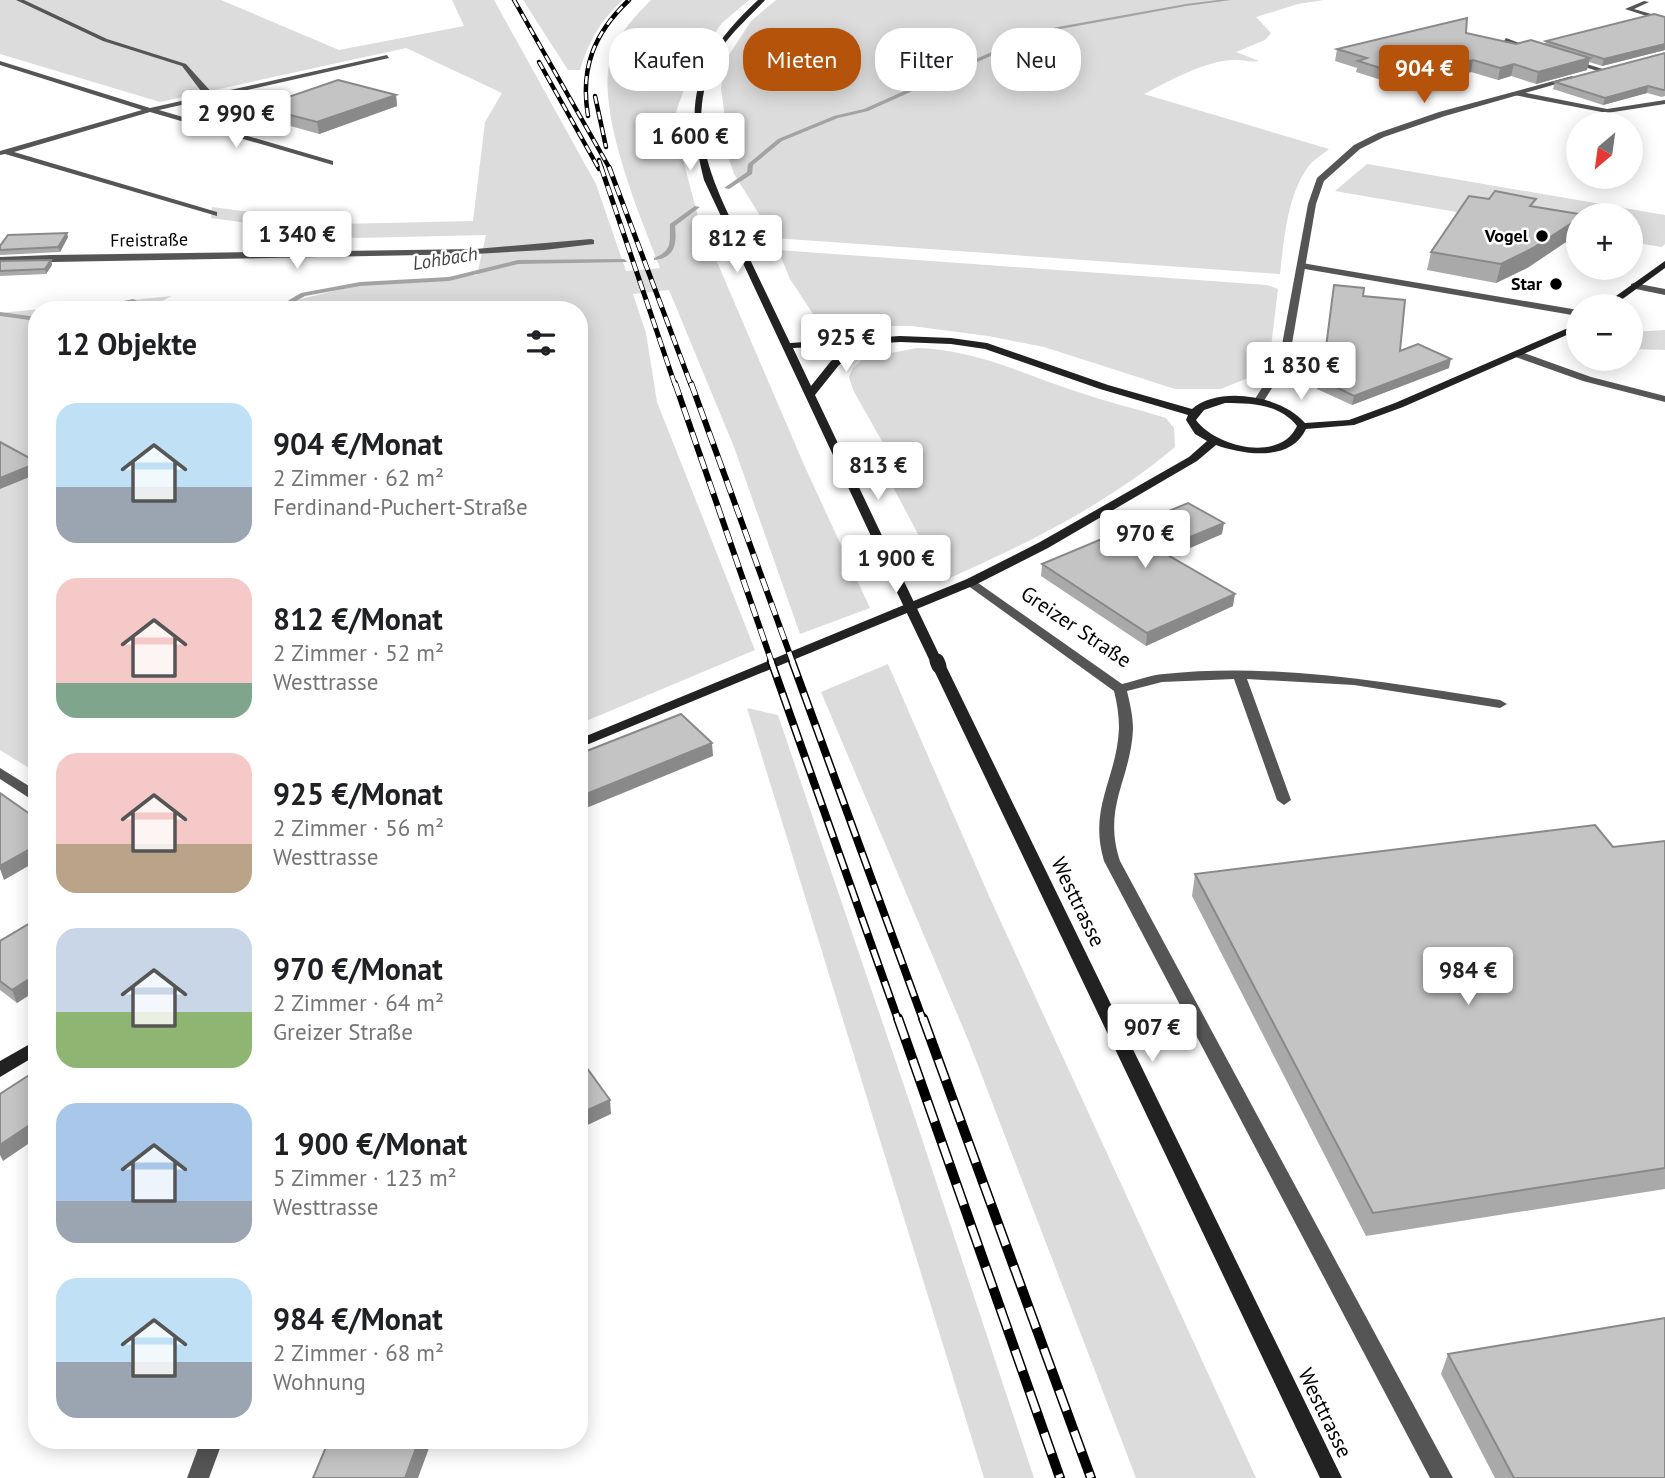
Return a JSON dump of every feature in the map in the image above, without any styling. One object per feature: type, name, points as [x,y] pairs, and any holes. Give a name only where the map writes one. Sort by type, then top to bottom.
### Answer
[{"type":"main road","name":"Westtrasse","points":[[762,0],[731,29],[713,56],[698,91],[695,118],[700,157],[708,180],[785,346],[1331,1478]]},
{"type":"main road","points":[[1623,294],[1665,264]]},
{"type":"main road","points":[[1302,426],[1301,434],[1295,441],[1283,447],[1248,450],[1213,442],[1194,428],[1191,420],[1193,413],[1211,402],[1225,400],[1258,401],[1287,411],[1302,426],[1350,423],[1399,405],[1566,333]]},
{"type":"main road","points":[[785,346],[925,339],[987,346],[1104,387],[1193,413]]},
{"type":"main road","points":[[810,394],[835,363],[873,341]]},
{"type":"main road","name":"Greizer Straße","points":[[588,740],[971,582],[1044,545],[1170,473],[1213,442]]},
{"type":"main road","points":[[0,1070],[28,1052]]},
{"type":"street","points":[[19,0],[105,40],[184,65],[194,73],[204,91],[211,96]]},
{"type":"street","points":[[1646,2],[1628,9],[1665,20]]},
{"type":"street","points":[[1506,40],[1538,51]]},
{"type":"street","name":"Freistraße","points":[[3,152],[150,110],[387,57]]},
{"type":"street","points":[[1563,59],[1601,70]]},
{"type":"street","points":[[0,63],[330,163]]},
{"type":"street","points":[[1258,401],[1284,361],[1300,281],[1311,205],[1320,180],[1343,158],[1357,147],[1381,135],[1517,93],[1614,67]]},
{"type":"street","points":[[1517,93],[1607,111],[1665,102]]},
{"type":"street","name":"Freistraße","points":[[3,152],[214,214]]},
{"type":"street","name":"Freistraße","points":[[0,260],[528,251],[591,243]]},
{"type":"street","points":[[1302,266],[1566,311]]},
{"type":"street","points":[[1634,286],[1665,292]]},
{"type":"street","points":[[1517,354],[1587,379],[1665,399]]},
{"type":"street","name":"Greizer Straße","points":[[971,582],[1120,689],[1162,678],[1239,676],[1354,681],[1500,704]]},
{"type":"street","points":[[1239,676],[1284,800]]},
{"type":"street","points":[[1120,689],[1126,707],[1127,729],[1107,816],[1106,840],[1112,861],[1442,1478]]},
{"type":"street","points":[[0,772],[28,791]]},
{"type":"street","points":[[198,1478],[209,1449]]},
{"type":"shaded area","points":[[0,0],[221,0],[339,50],[464,26],[452,0],[494,0],[596,184],[626,271],[660,268],[631,191],[613,129],[608,100],[609,69],[609,91],[683,91],[676,112],[682,156],[699,220],[805,467],[870,608],[800,634],[734,447],[669,290],[633,294],[646,333],[657,402],[755,650],[588,720],[588,301],[292,301],[367,283],[477,275],[486,235],[355,238],[211,218],[212,207],[340,224],[473,221],[485,122],[502,93],[406,48],[160,102],[0,54]]},
{"type":"shaded area","points":[[523,0],[623,0],[596,32],[580,70],[568,70]]},
{"type":"shaded area","points":[[651,0],[749,0],[718,28],[626,28]]},
{"type":"shaded area","points":[[776,0],[1324,0],[1298,4],[1256,17],[1271,33],[1265,40],[1236,52],[1259,61],[1232,60],[1210,64],[1144,94],[1329,149],[1308,167],[1295,191],[1280,274],[774,238],[734,174],[724,145],[725,118],[721,91],[729,91],[729,55],[743,33],[743,91],[861,91],[861,28],[746,28]]},
{"type":"shaded area","points":[[1367,164],[1595,203],[1566,203],[1566,231],[1335,191]]},
{"type":"shaded area","points":[[1643,211],[1665,215],[1665,244],[1662,247],[1643,244]]},
{"type":"shaded area","points":[[778,250],[1267,285],[1278,289],[1271,347],[1248,378],[1221,389],[1175,389],[1044,347],[988,336],[912,326],[831,326],[815,317],[790,279]]},
{"type":"shaded area","points":[[172,296],[162,301],[121,301]]},
{"type":"shaded area","points":[[28,310],[28,767],[0,750],[0,313]]},
{"type":"shaded area","points":[[1665,330],[1665,350],[1643,349],[1643,331]]},
{"type":"shaded area","points":[[917,348],[980,358],[1089,396],[1166,418],[1174,428],[1175,447],[1121,487],[1064,522],[943,581],[886,474],[883,443],[853,390],[849,377],[853,368],[864,358]]},
{"type":"shaded area","points":[[888,664],[989,896],[1256,1478],[1136,1478],[969,1042],[821,692]]},
{"type":"shaded area","points":[[747,708],[778,715],[1034,1478],[984,1478]]},
{"type":"building","points":[[1654,14],[1665,17],[1665,44],[1604,59],[1546,41]]},
{"type":"building","points":[[1467,18],[1466,33],[1516,44],[1531,40],[1590,58],[1538,72],[1514,64],[1500,68],[1473,60],[1409,77],[1358,61],[1367,58],[1337,49]]},
{"type":"building","points":[[1665,53],[1665,90],[1648,86],[1605,98],[1555,82]]},
{"type":"building","points":[[338,80],[396,95],[317,122],[259,107]]},
{"type":"building","points":[[1495,191],[1536,199],[1530,206],[1566,212],[1566,227],[1501,264],[1431,252],[1469,196],[1489,199]]},
{"type":"building","points":[[67,233],[58,247],[0,250],[8,235]]},
{"type":"building","points":[[51,260],[45,269],[0,271],[0,261]]},
{"type":"building","points":[[1334,285],[1364,288],[1363,296],[1405,300],[1400,351],[1418,344],[1451,359],[1354,396],[1319,379],[1322,354],[1325,355]]},
{"type":"building","points":[[0,442],[28,457],[28,467],[0,478]]},
{"type":"building","points":[[1188,503],[1224,523],[1159,550],[1235,594],[1147,633],[1042,564]]},
{"type":"building","points":[[681,714],[712,743],[588,793],[588,750]]},
{"type":"building","points":[[0,793],[28,813],[28,850],[0,866]]},
{"type":"building","points":[[1595,825],[1613,847],[1665,841],[1665,1168],[1373,1213],[1195,874]]},
{"type":"building","points":[[28,924],[28,980],[12,990],[0,981],[0,941]]},
{"type":"building","points":[[588,1069],[610,1100],[588,1110]]},
{"type":"building","points":[[28,1076],[28,1126],[0,1145],[0,1094]]},
{"type":"building","points":[[1665,1318],[1665,1478],[1514,1478],[1448,1354]]},
{"type":"building","points":[[325,1449],[416,1449],[405,1478],[313,1478]]},
{"type":"waterway","name":"Lohbach","points":[[727,188],[750,173],[750,165],[780,140],[836,117],[866,110],[1043,31],[1186,5],[1229,0]]},
{"type":"waterway","name":"Lohbach","points":[[656,259],[667,254],[672,246],[672,225],[697,207]]},
{"type":"waterway","name":"Lohbach","points":[[291,301],[303,294],[360,284],[449,279],[518,262],[624,261]]},
{"type":"waterway","name":"Lohbach","points":[[0,314],[28,318]]},
{"type":"railway","points":[[514,0],[609,168]]},
{"type":"railway","points":[[588,116],[586,82],[592,52],[607,25],[629,0]]},
{"type":"railway","points":[[539,62],[599,169]]},
{"type":"railway","points":[[595,96],[606,147]]},
{"type":"railway","points":[[599,160],[602,169]]},
{"type":"railway","points":[[601,167],[675,385]]},
{"type":"railway","points":[[609,168],[691,385]]},
{"type":"railway","points":[[675,383],[772,663]]},
{"type":"railway","points":[[691,383],[793,663]]},
{"type":"railway","points":[[771,661],[898,1020]]},
{"type":"railway","points":[[792,661],[923,1020]]},
{"type":"railway","points":[[898,1018],[1060,1478]]},
{"type":"railway","points":[[923,1018],[1091,1478]]},
{"type":"place","name":"Vogel","points":[[1542,236]]},
{"type":"place","name":"Star","points":[[1556,284]]}]
